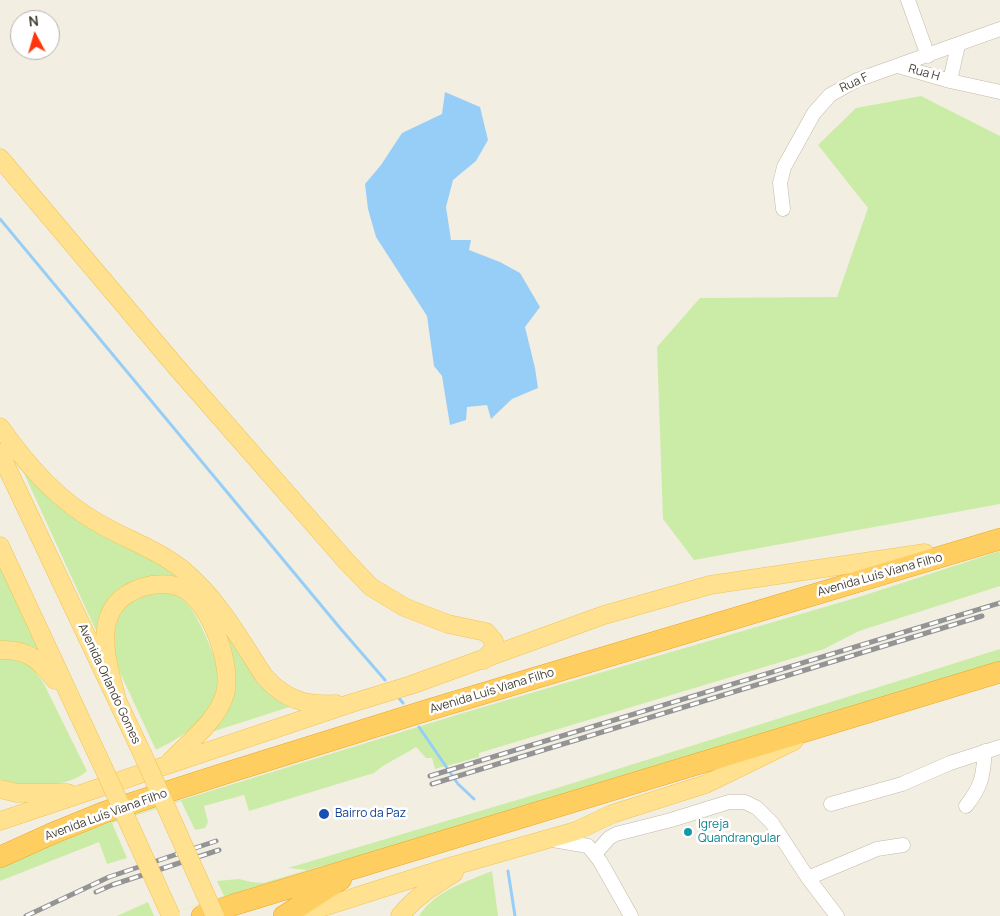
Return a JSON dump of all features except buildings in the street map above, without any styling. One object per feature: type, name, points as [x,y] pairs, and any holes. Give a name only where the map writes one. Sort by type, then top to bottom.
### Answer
[{"type":"highway","name":"Avenida Luís Viana Filho","points":[[0,857],[105,812],[428,710],[995,541]]},
{"type":"highway","points":[[202,916],[1000,672]]},
{"type":"highway","points":[[284,916],[361,866]]},
{"type":"main road","points":[[0,158],[172,362],[364,580],[370,586],[404,607],[448,624],[486,632],[494,641],[494,648],[484,660]]},
{"type":"main road","points":[[0,427],[26,462],[50,488],[72,506],[98,523],[154,550],[199,584],[213,600],[271,684],[293,699],[308,703],[333,704],[354,702]]},
{"type":"main road","name":"Avenida Orlando Gomes","points":[[0,453],[116,696],[215,916]]},
{"type":"main road","name":"Avenida Luís Viana Filho","points":[[0,821],[354,702],[411,685],[604,615],[710,585],[882,560],[995,541]]},
{"type":"main road","points":[[0,546],[171,916]]},
{"type":"main road","points":[[116,696],[106,659],[104,637],[108,617],[119,602],[131,591],[149,585],[166,584],[184,589],[195,598],[207,616],[220,642],[227,682],[225,694],[218,709],[198,733],[166,765]]},
{"type":"main road","points":[[0,650],[24,652],[37,659],[59,684],[80,718]]},
{"type":"main road","points":[[295,916],[349,898],[576,831],[612,814],[706,784],[825,725]]},
{"type":"main road","points":[[0,789],[17,793],[83,793]]},
{"type":"main road","points":[[400,916],[417,898],[438,882],[487,857]]},
{"type":"street","points":[[908,0],[928,56]]},
{"type":"street","name":"Rua F","points":[[783,209],[780,178],[793,150],[814,113],[822,103],[840,88],[857,80],[1000,30]]},
{"type":"street","points":[[950,81],[958,45]]},
{"type":"street","name":"Rua H","points":[[898,66],[950,81],[1000,92]]},
{"type":"street","points":[[831,804],[902,784],[950,763],[1000,747]]},
{"type":"street","points":[[966,806],[979,789],[985,751]]},
{"type":"street","points":[[591,850],[616,834],[671,820],[729,802],[745,802],[757,808],[772,823],[808,878],[837,916]]},
{"type":"street","points":[[591,824],[587,840],[591,850],[600,861],[631,916]]},
{"type":"street","points":[[547,840],[564,841],[591,850]]},
{"type":"street","points":[[808,878],[877,849],[903,845]]},
{"type":"green space","points":[[921,96],[1000,136],[1000,504],[694,560],[663,519],[657,347],[700,298],[837,297],[868,208],[818,145],[856,108]]},
{"type":"green space","points":[[16,456],[48,491],[84,520],[170,568],[191,584],[211,605],[253,672],[274,694],[299,704],[199,736],[222,711],[228,701],[232,688],[232,671],[228,654],[214,619],[204,603],[193,591],[182,584],[168,580],[141,582],[118,596],[109,606],[101,633],[98,635]]},
{"type":"green space","points":[[1000,551],[1000,586],[859,631],[824,649],[479,753],[479,757],[435,769],[432,758],[426,758],[416,747],[384,765],[374,773],[249,811],[244,795],[204,806],[208,822],[205,828],[195,830],[181,801],[112,823],[127,858],[107,864],[99,842],[0,881],[0,868],[110,822],[463,713],[862,596]]},
{"type":"green space","points":[[0,564],[42,653],[0,643]]},
{"type":"green space","points":[[149,592],[175,595],[188,604],[205,634],[220,677],[217,695],[199,722],[183,735],[156,750],[115,662],[111,637],[115,617],[128,601]]},
{"type":"green space","points":[[1000,649],[1000,662],[162,916],[224,896],[217,881],[239,879],[263,883],[307,870],[288,868],[554,789]]},
{"type":"green space","points":[[0,656],[14,656],[31,666],[43,682],[87,771],[79,777],[57,784],[45,785],[21,784],[0,779]]},
{"type":"green space","points":[[492,871],[498,916],[419,916],[433,900],[451,888]]},
{"type":"green space","points":[[148,902],[154,916],[117,916]]},
{"type":"water","points":[[445,92],[480,107],[488,140],[476,161],[453,180],[446,207],[451,240],[471,240],[469,250],[500,262],[520,273],[540,307],[525,327],[538,388],[512,399],[491,419],[487,405],[467,407],[466,420],[450,425],[442,376],[434,366],[427,316],[376,237],[368,209],[365,184],[381,165],[402,133],[442,114]]},
{"type":"waterway","points":[[0,219],[385,680]]},
{"type":"waterway","points":[[398,697],[403,703]]},
{"type":"waterway","points":[[419,727],[458,784],[474,799]]},
{"type":"waterway","points":[[508,871],[515,916]]},
{"type":"railway","points":[[430,776],[1000,603]]},
{"type":"railway","points":[[432,784],[982,616]]},
{"type":"railway","points":[[26,916],[109,877],[216,841]]},
{"type":"railway","points":[[96,892],[219,850]]},
{"type":"place","name":"Bairro da Paz","points":[[324,814]]},
{"type":"place","name":"Igreja Quandrangular","points":[[688,832]]}]
